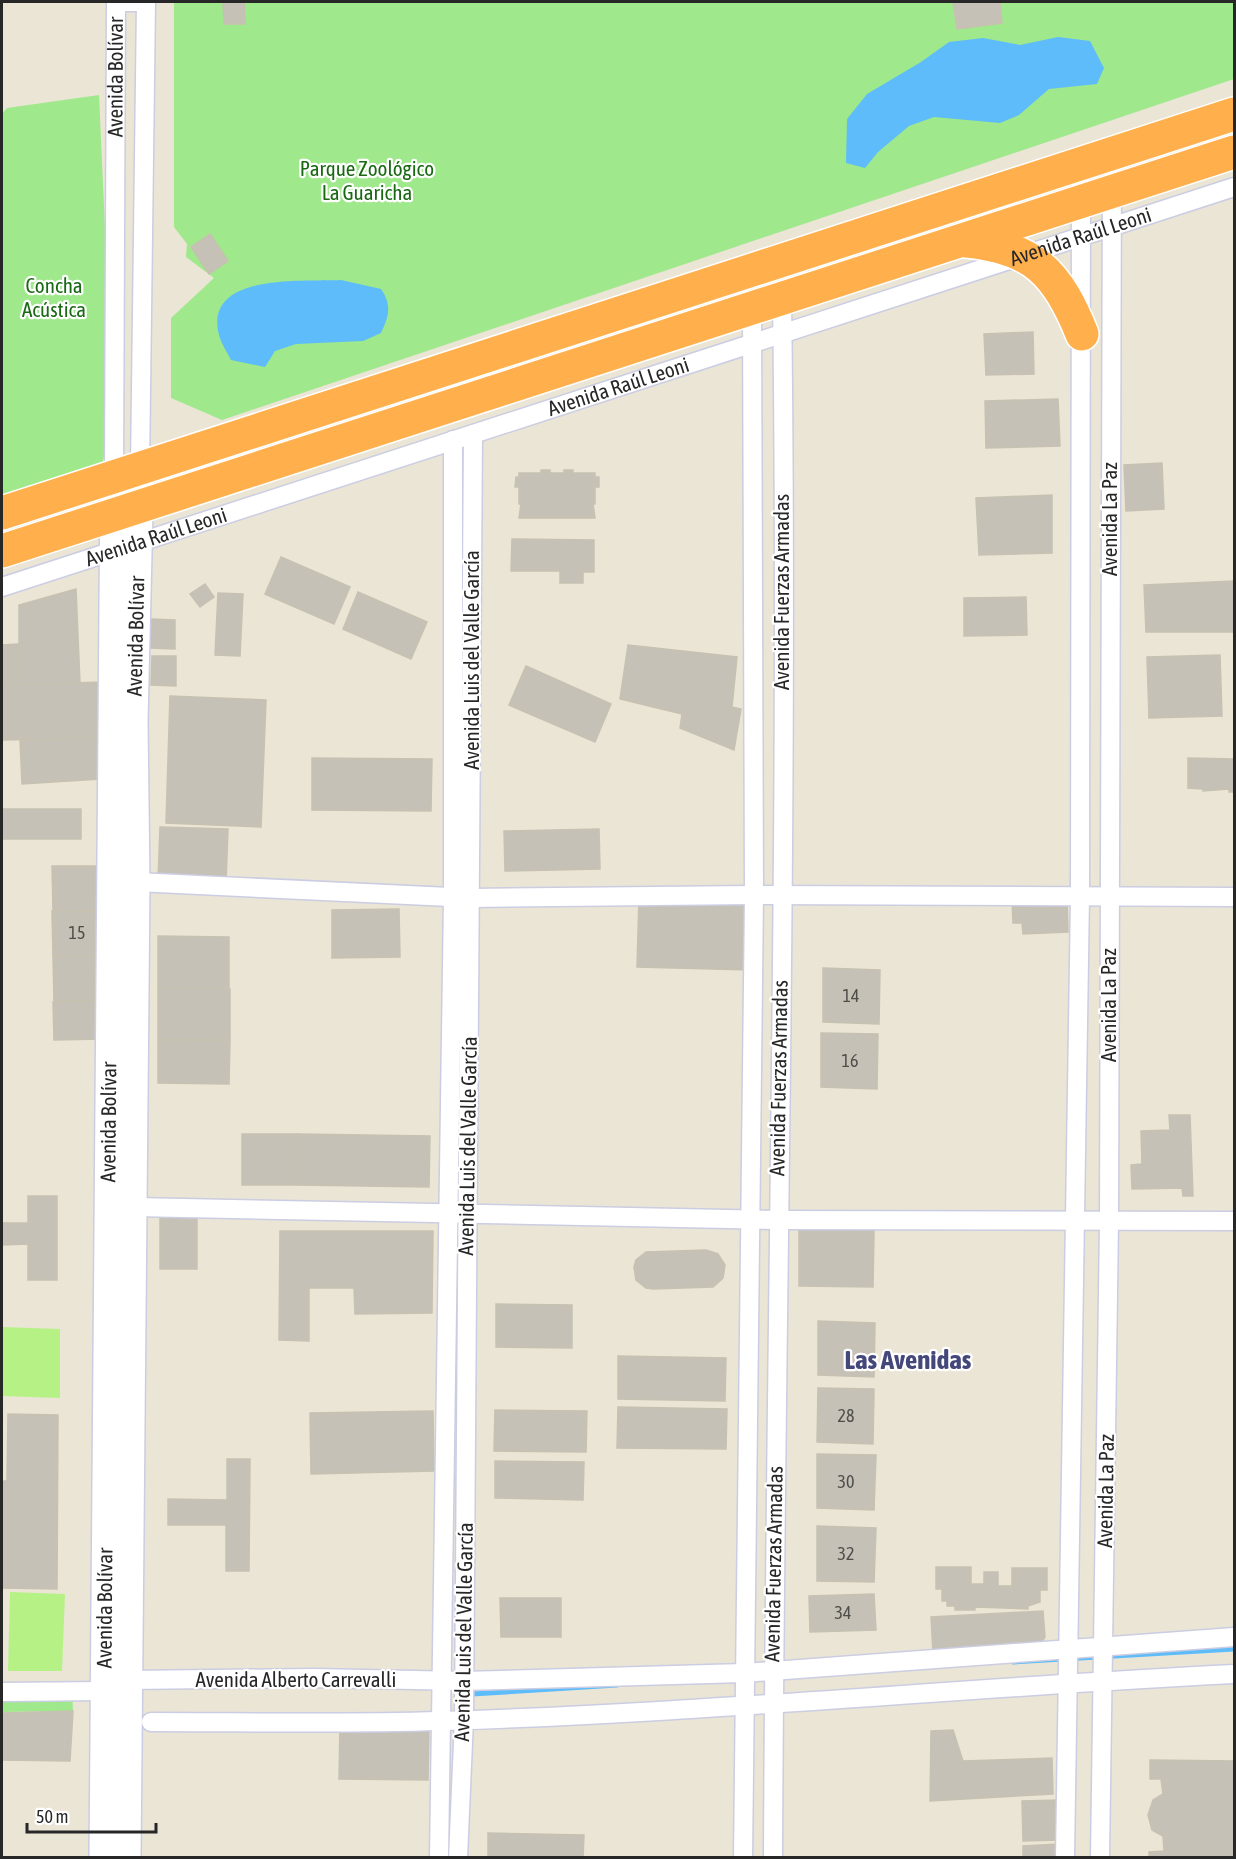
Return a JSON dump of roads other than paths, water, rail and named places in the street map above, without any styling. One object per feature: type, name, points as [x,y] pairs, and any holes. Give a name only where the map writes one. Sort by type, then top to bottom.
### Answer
[{"type":"highway","points":[[2,513],[1234,114]]},
{"type":"highway","name":"Avenida Raúl Leoni","points":[[2,551],[1234,152]]},
{"type":"highway","points":[[961,240],[1003,247],[1026,255],[1059,287],[1082,334]]},
{"type":"street","name":"Avenida Bolívar","points":[[127,472],[146,2],[116,2],[127,511],[114,550],[115,1686],[127,1857]]},
{"type":"street","name":"Avenida La Paz","points":[[1100,1857],[1110,1222],[1112,153]]},
{"type":"street","name":"Avenida La Paz","points":[[1065,1857],[1077,1221],[1081,164]]},
{"type":"street","points":[[1181,170],[1191,202]]},
{"type":"street","name":"Avenida Raúl Leoni","points":[[2,586],[1234,187]]},
{"type":"street","name":"Avenida Fuerzas Armadas","points":[[767,303],[782,334],[782,896],[777,1220],[773,1857]]},
{"type":"street","name":"Avenida Fuerzas Armadas","points":[[743,1857],[752,1219],[753,343],[767,303]]},
{"type":"street","name":"Avenida Luis del Valle García","points":[[439,1857],[447,1213],[462,897],[473,434]]},
{"type":"street","name":"Avenida Luis del Valle García","points":[[453,440],[467,1213],[464,1719],[458,1857]]},
{"type":"street","name":"Avenida Bolívar","points":[[103,1857],[115,1686],[134,1207],[136,882],[134,721],[140,542],[127,511]]},
{"type":"street","points":[[136,882],[462,897],[754,895],[1234,897]]},
{"type":"street","points":[[134,1207],[777,1220],[1234,1221]]},
{"type":"street","points":[[151,1722],[442,1721],[774,1702],[1067,1661],[1104,1652],[1234,1637]]},
{"type":"street","points":[[1067,1661],[1103,1680],[1234,1674]]},
{"type":"street","name":"Avenida Alberto Carrevalli","points":[[2,1692],[115,1686],[744,1674],[1067,1661]]},
{"type":"water","points":[[1058,37],[1090,41],[1104,68],[1097,84],[1049,89],[1019,115],[1000,123],[934,117],[909,126],[878,152],[865,168],[846,163],[847,119],[867,94],[921,62],[949,42],[983,38],[1020,45]]},
{"type":"water","points":[[341,280],[381,289],[387,300],[388,311],[381,333],[363,341],[296,344],[275,351],[265,367],[231,360],[219,335],[218,315],[226,300],[241,290],[260,285]]},
{"type":"waterway","points":[[1013,1662],[1234,1649]]},
{"type":"waterway","points":[[472,1694],[617,1685]]},
{"type":"district","name":"Las Avenidas","points":[[908,1360]]},
{"type":"park label","name":"Parque Zoológico La Guaricha","points":[[367,181]]},
{"type":"park label","name":"Concha Acústica","points":[[54,298]]}]
